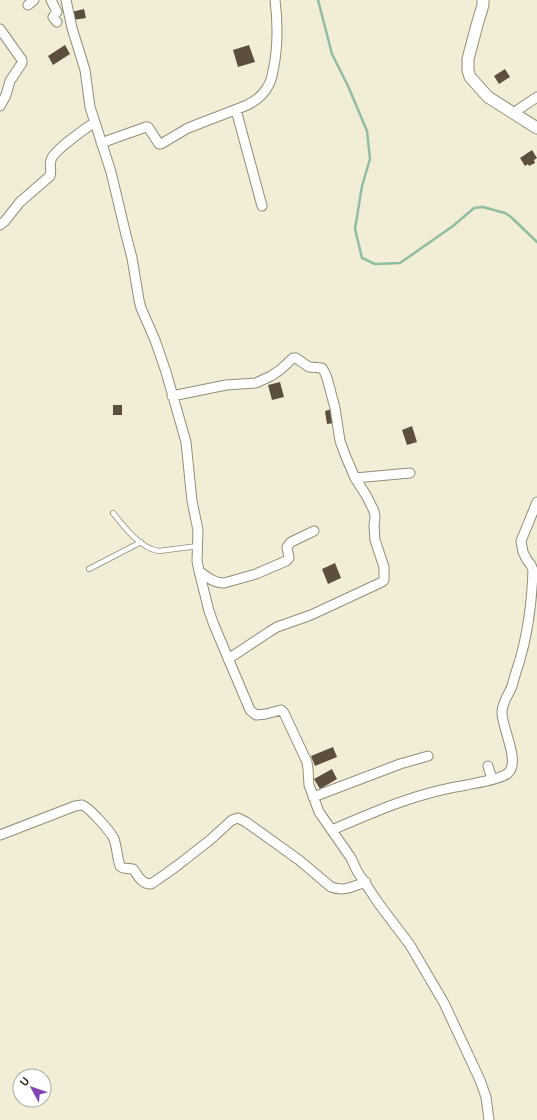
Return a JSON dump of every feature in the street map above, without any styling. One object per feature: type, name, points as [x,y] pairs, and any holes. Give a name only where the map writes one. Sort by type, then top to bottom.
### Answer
[{"type":"street","points":[[51,0],[57,12],[53,17],[57,22]]},
{"type":"street","points":[[66,0],[72,28],[85,70],[90,107],[111,172],[132,258],[141,308],[155,340],[166,372],[186,442],[192,501],[198,530],[197,560],[209,611],[250,710],[256,715],[281,710],[284,713],[307,762],[309,785],[319,812],[351,858],[357,871],[410,946],[444,1003],[480,1080],[486,1097],[489,1120]]},
{"type":"street","points":[[101,143],[146,127],[160,145],[188,128],[254,102],[269,84],[274,65],[278,37],[275,0]]},
{"type":"street","points":[[483,0],[483,5],[468,59],[468,70],[470,77],[488,97],[537,128]]},
{"type":"street","points":[[0,29],[22,60],[22,63],[10,81],[6,95],[0,106]]},
{"type":"street","points":[[514,114],[537,97]]},
{"type":"street","points":[[236,110],[262,206]]},
{"type":"street","points":[[0,225],[20,202],[50,176],[51,160],[55,154],[95,122]]},
{"type":"street","points":[[172,396],[226,385],[256,383],[280,370],[293,358],[296,358],[309,367],[322,368],[325,373],[335,408],[340,441],[355,478],[374,511],[375,540],[382,561],[384,580],[377,585],[311,615],[277,627],[228,659]]},
{"type":"street","points":[[355,478],[410,473]]},
{"type":"street","points":[[332,830],[393,804],[445,788],[479,783],[507,774],[511,766],[512,754],[502,717],[502,710],[512,687],[526,635],[533,570],[525,556],[521,541],[537,502]]},
{"type":"street","points":[[199,571],[212,580],[221,583],[256,574],[286,561],[289,558],[287,547],[288,544],[314,531]]},
{"type":"street","points":[[313,797],[400,764],[428,756]]},
{"type":"street","points":[[488,766],[492,779]]},
{"type":"street","points":[[0,835],[75,806],[82,805],[90,810],[111,834],[114,839],[120,866],[123,868],[133,869],[138,877],[145,883],[151,884],[167,874],[210,840],[232,820],[238,818],[246,822],[299,860],[331,887],[344,890],[366,882]]},
{"type":"lane","points":[[113,513],[125,528],[141,542],[155,551],[198,546]]},
{"type":"lane","points":[[89,569],[141,542]]},
{"type":"building","points":[[84,9],[86,18],[73,20],[71,12]]},
{"type":"building","points":[[65,45],[70,54],[53,65],[48,56]]},
{"type":"building","points":[[249,45],[255,62],[238,67],[233,50]]},
{"type":"building","points":[[505,69],[510,77],[499,84],[494,76]]},
{"type":"building","points":[[532,150],[537,158],[534,160],[535,163],[525,166],[520,158]]},
{"type":"building","points":[[280,382],[284,397],[272,400],[268,385]]},
{"type":"building","points":[[113,405],[122,405],[122,415],[113,415]]},
{"type":"building","points":[[332,409],[335,423],[327,424],[325,411]]},
{"type":"building","points":[[412,426],[417,442],[407,445],[402,430]]},
{"type":"building","points":[[335,563],[341,578],[328,584],[322,569]]},
{"type":"building","points":[[333,747],[337,757],[315,766],[311,756]]},
{"type":"building","points":[[332,769],[337,779],[320,789],[314,779]]},
{"type":"waterway","points":[[318,0],[332,54],[348,86],[367,131],[370,159],[362,186],[355,229],[362,258],[375,264],[400,263],[453,226],[474,208],[483,207],[505,213],[537,242]]}]
